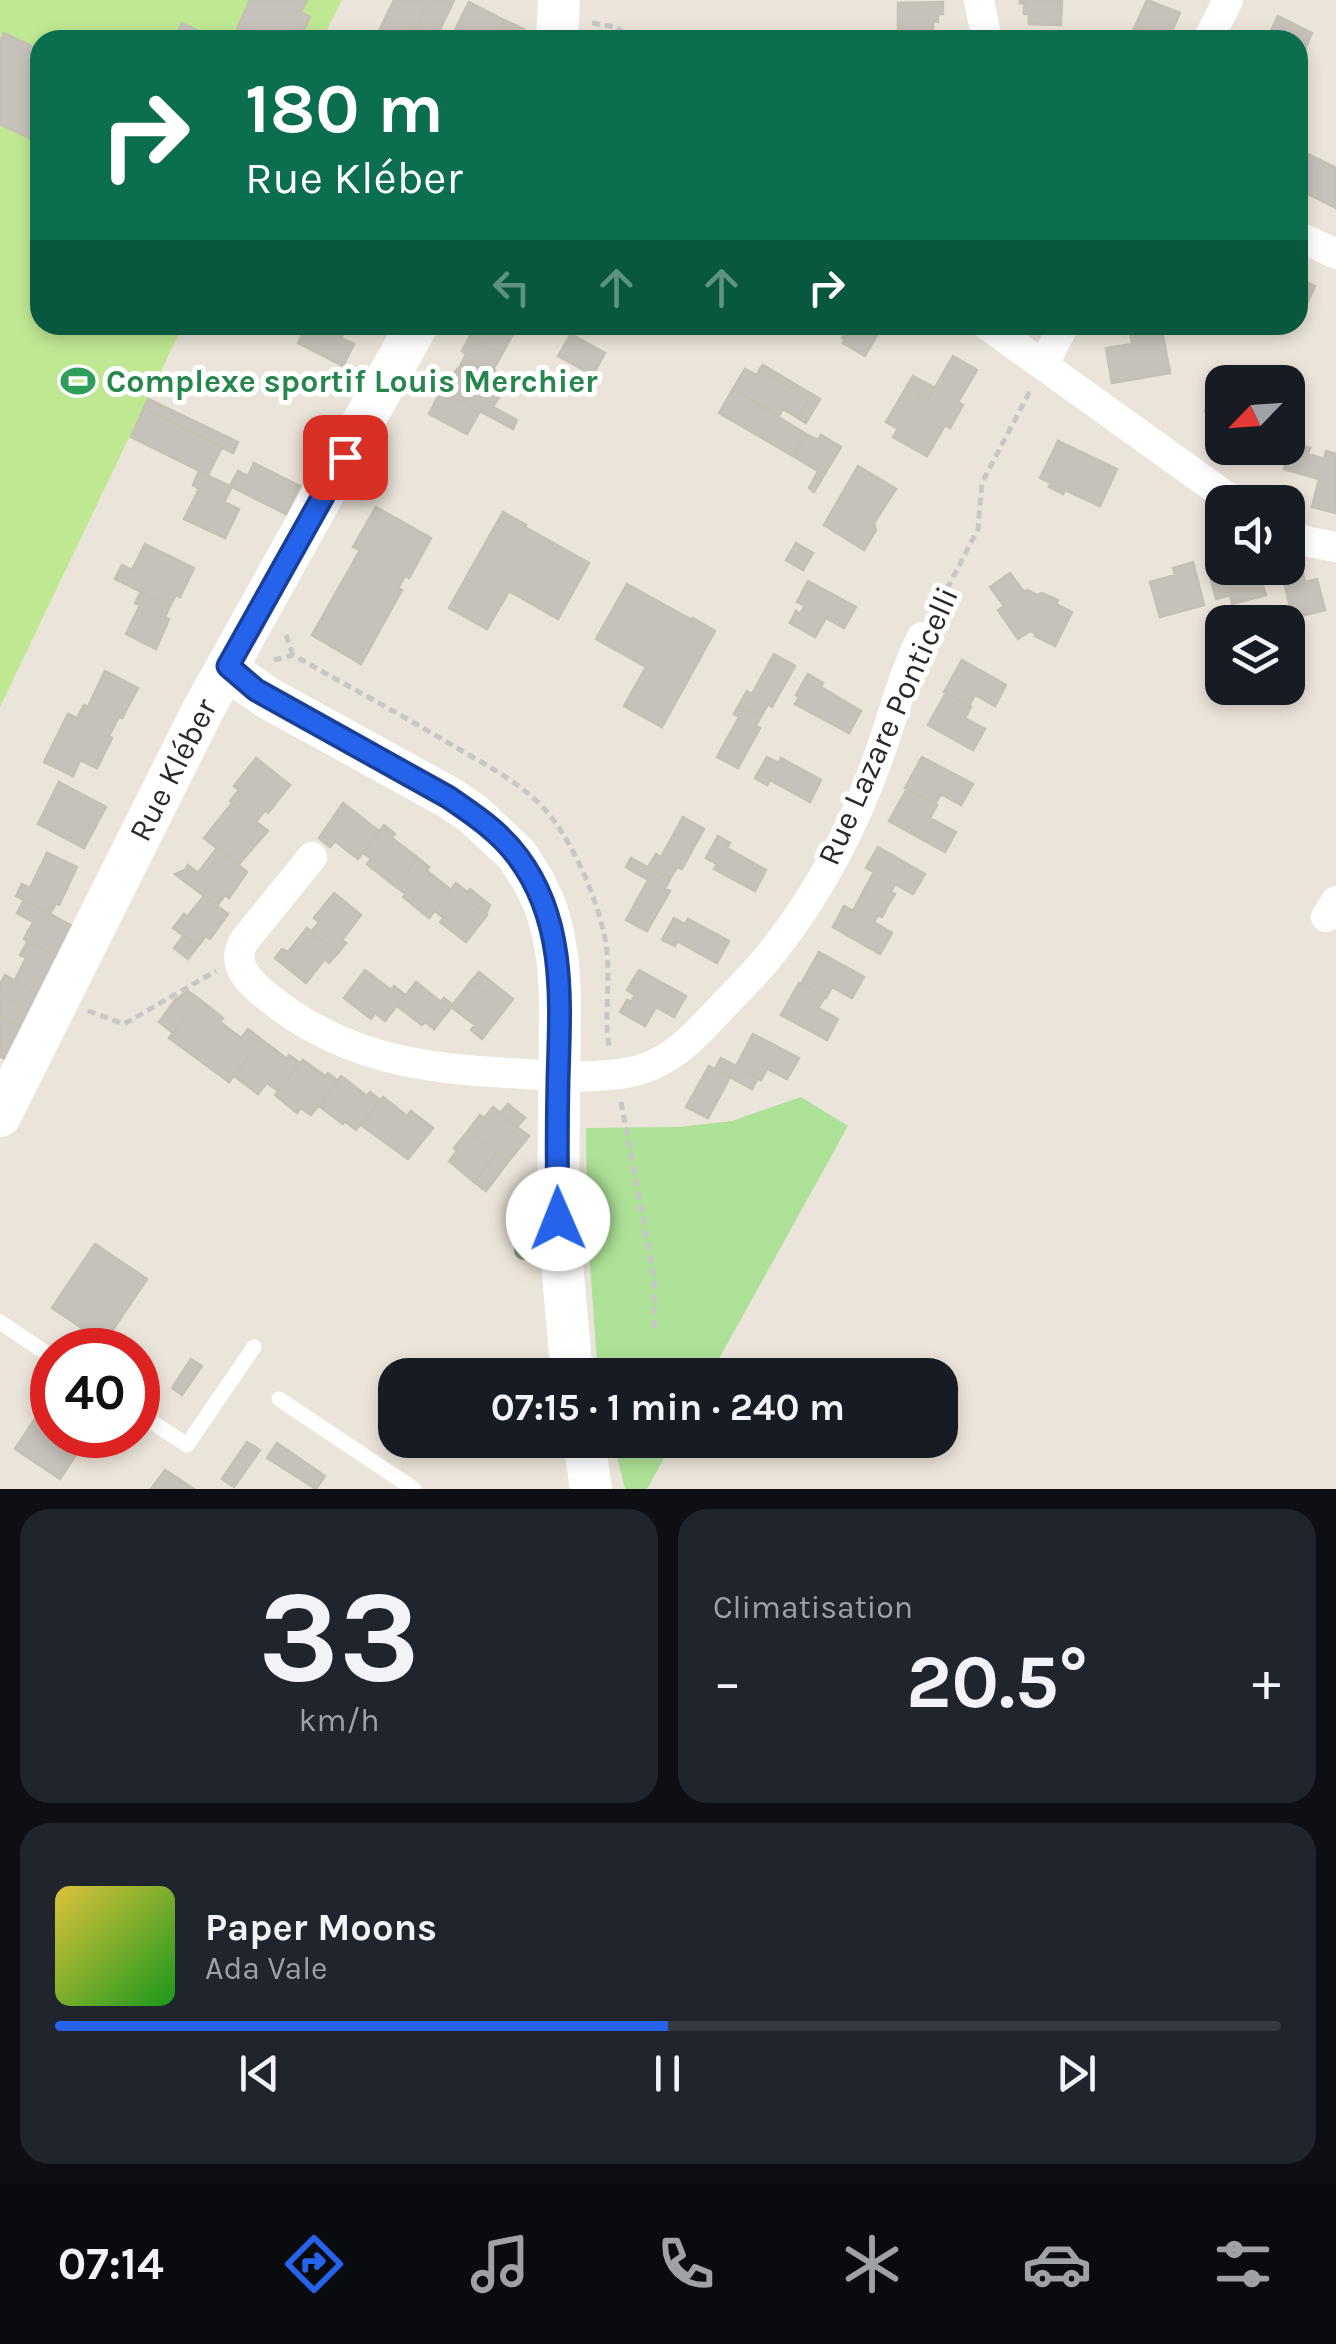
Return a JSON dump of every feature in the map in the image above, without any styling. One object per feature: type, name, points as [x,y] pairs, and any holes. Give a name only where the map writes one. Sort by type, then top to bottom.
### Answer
[{"type":"street","points":[[979,0],[985,30]]},
{"type":"street","points":[[1213,30],[1228,0]]},
{"type":"street","points":[[1308,241],[1336,254]]},
{"type":"street","name":"Rue Kléber","points":[[0,1116],[178,758],[411,335]]},
{"type":"street","points":[[1000,335],[1210,485]]},
{"type":"street","points":[[1043,365],[1059,335]]},
{"type":"street","points":[[1305,541],[1336,548]]},
{"type":"street","name":"Rue Lazare Ponticelli","points":[[238,958],[247,978],[276,1004],[351,1046],[387,1057],[428,1066],[558,1076],[630,1072],[660,1062],[702,1028],[773,952],[793,924],[860,804],[897,695],[922,637]]},
{"type":"street","points":[[228,666],[256,690],[472,813],[517,855],[540,895],[558,964],[558,1219],[570,1358]]},
{"type":"street","points":[[238,958],[244,942],[312,857]]},
{"type":"street","points":[[587,1458],[591,1489]]},
{"type":"lane","points":[[0,1322],[30,1342]]},
{"type":"lane","points":[[160,1427],[187,1445],[254,1347]]},
{"type":"lane","points":[[279,1400],[414,1489]]},
{"type":"path","points":[[559,20],[620,30]]},
{"type":"path","name":"Rue Lazare Ponticelli","points":[[922,637],[978,529],[986,475],[1043,365]]},
{"type":"path","points":[[58,999],[124,1024],[238,958]]},
{"type":"green space","name":"Complexe sportif Louis Merchier","points":[[0,0],[342,0],[327,30],[30,30],[30,335],[178,335],[0,707]]},
{"type":"green space","points":[[801,1097],[848,1126],[719,1358],[597,1358],[587,1223],[586,1128],[678,1127],[732,1121]]},
{"type":"green space","points":[[617,1458],[664,1458],[647,1489],[625,1489]]},
{"type":"building","points":[[250,0],[307,0],[301,12],[310,17],[304,30],[236,30]]},
{"type":"building","points":[[394,0],[429,0],[415,30],[379,30]]},
{"type":"building","points":[[429,0],[454,0],[440,30],[415,30]]},
{"type":"building","points":[[1020,0],[1062,0],[1061,25],[1029,24],[1029,14],[1024,14],[1024,3]]},
{"type":"building","points":[[1147,0],[1180,13],[1172,30],[1134,30]]},
{"type":"building","points":[[469,2],[504,20],[500,30],[455,30]]},
{"type":"building","points":[[943,2],[943,14],[938,14],[938,22],[933,22],[933,30],[898,30],[898,3]]},
{"type":"building","points":[[1278,16],[1306,30],[1271,30]]},
{"type":"building","points":[[504,20],[524,29],[523,30],[500,30]]},
{"type":"building","points":[[4,33],[30,45],[30,138],[0,124],[0,42]]},
{"type":"building","points":[[1308,154],[1336,168],[1336,208],[1308,194]]},
{"type":"building","points":[[1308,283],[1315,286],[1308,301]]},
{"type":"building","points":[[302,335],[343,335],[341,338],[354,344],[343,366],[298,343]]},
{"type":"building","points":[[471,335],[512,335],[502,354]]},
{"type":"building","points":[[570,335],[605,353],[593,375],[558,356]]},
{"type":"building","points":[[877,335],[865,356],[843,343],[842,338]]},
{"type":"building","points":[[1131,335],[1163,335],[1170,373],[1112,383],[1106,348],[1132,344]]},
{"type":"building","points":[[470,336],[502,354],[490,388],[458,370]]},
{"type":"building","points":[[953,356],[977,370],[958,402],[963,405],[950,428],[945,425],[927,456],[893,437],[898,429],[886,422],[903,393],[916,401],[920,393],[929,398]]},
{"type":"building","points":[[763,365],[820,399],[806,423],[798,418],[809,398],[760,369]]},
{"type":"building","points":[[457,369],[501,394],[493,407],[517,420],[513,429],[445,392]]},
{"type":"building","points":[[745,369],[757,375],[760,369],[809,398],[798,418],[783,409],[779,416],[733,389]]},
{"type":"building","points":[[913,376],[935,388],[929,398],[920,393],[916,401],[903,393]]},
{"type":"building","points":[[733,389],[806,434],[793,456],[719,413]]},
{"type":"building","points":[[441,390],[480,411],[467,434],[429,414]]},
{"type":"building","points":[[148,399],[238,442],[233,453],[144,408]]},
{"type":"building","points":[[144,408],[222,447],[208,475],[131,437]]},
{"type":"building","points":[[806,434],[818,440],[821,435],[841,447],[814,492],[809,488],[818,471],[793,456]]},
{"type":"building","points":[[1058,441],[1117,469],[1100,506],[1065,490],[1063,494],[1040,478]]},
{"type":"building","points":[[1305,447],[1310,448],[1308,454],[1324,459],[1326,451],[1336,454],[1336,513],[1312,507],[1319,479],[1284,469],[1285,465],[1305,465]]},
{"type":"building","points":[[254,463],[300,486],[286,514],[230,486],[238,471],[248,476]]},
{"type":"building","points":[[858,466],[896,489],[874,523],[876,530],[864,550],[824,525]]},
{"type":"building","points":[[199,471],[232,487],[224,502],[239,509],[225,538],[184,519],[199,489],[193,485]]},
{"type":"building","points":[[376,507],[431,538],[409,578],[405,576],[398,588],[402,590],[361,664],[312,635],[360,550],[353,547]]},
{"type":"building","points":[[503,512],[589,563],[558,619],[509,591],[487,629],[449,608]]},
{"type":"building","points":[[796,543],[813,553],[803,570],[786,560]]},
{"type":"building","points":[[145,544],[194,568],[180,597],[176,595],[170,606],[115,579],[122,565],[132,570]]},
{"type":"building","points":[[1193,562],[1204,605],[1160,617],[1150,582],[1175,575],[1173,568]]},
{"type":"building","points":[[1010,573],[1024,592],[1042,593],[1072,612],[1055,646],[1030,631],[1018,639],[998,610],[1004,606],[990,587]]},
{"type":"building","points":[[1317,579],[1325,610],[1305,615],[1305,605],[1290,605],[1285,585],[1305,585]]},
{"type":"building","points":[[808,581],[856,607],[844,628],[826,618],[815,637],[790,623],[796,611],[800,614],[805,606],[797,602]]},
{"type":"building","points":[[627,584],[715,631],[662,727],[624,706],[646,667],[596,639]]},
{"type":"building","points":[[1212,585],[1263,585],[1266,595],[1232,604],[1230,595],[1216,599]]},
{"type":"building","points":[[141,592],[170,606],[165,617],[169,619],[156,649],[126,634],[140,605],[135,603]]},
{"type":"building","points":[[774,654],[795,666],[772,707],[768,704],[761,716],[739,705],[747,691],[752,694]]},
{"type":"building","points":[[962,660],[1006,685],[995,706],[975,695],[969,706],[944,692]]},
{"type":"building","points":[[105,671],[138,688],[109,736],[112,738],[97,768],[80,760],[73,776],[44,762],[68,714],[77,718],[84,705],[88,707]]},
{"type":"building","points":[[808,674],[823,683],[821,687],[861,711],[849,733],[795,704]]},
{"type":"building","points":[[946,693],[971,707],[965,718],[985,729],[973,750],[928,725]]},
{"type":"building","points":[[739,705],[761,716],[756,726],[760,728],[738,768],[717,757],[739,717],[734,714]]},
{"type":"building","points":[[767,757],[779,763],[781,758],[821,780],[810,802],[770,780],[767,785],[755,778]]},
{"type":"building","points":[[922,757],[973,784],[961,805],[941,794],[935,804],[905,788]]},
{"type":"building","points":[[256,758],[290,785],[256,822],[230,801],[239,790],[234,786]]},
{"type":"building","points":[[59,782],[106,807],[84,848],[38,824]]},
{"type":"building","points":[[907,789],[937,805],[930,818],[956,832],[945,852],[889,821]]},
{"type":"building","points":[[232,803],[268,831],[238,865],[204,838]]},
{"type":"building","points":[[343,803],[379,831],[358,859],[335,841],[330,847],[319,838]]},
{"type":"building","points":[[683,817],[704,829],[682,869],[677,867],[670,879],[648,867],[656,854],[661,857]]},
{"type":"building","points":[[384,825],[395,834],[392,838],[418,858],[396,887],[367,864],[371,859],[363,852]]},
{"type":"building","points":[[718,836],[730,843],[727,848],[766,870],[755,891],[714,869],[717,864],[706,858]]},
{"type":"building","points":[[878,847],[925,874],[913,894],[895,884],[891,892],[895,894],[888,905],[863,892],[874,872],[866,868]]},
{"type":"building","points":[[217,848],[247,872],[229,898],[225,895],[217,906],[175,874],[188,865],[198,873]]},
{"type":"building","points":[[47,853],[77,867],[59,905],[56,903],[50,914],[16,896],[22,884],[30,888]]},
{"type":"building","points":[[418,858],[429,867],[426,870],[451,890],[429,918],[396,887]]},
{"type":"building","points":[[631,858],[670,879],[665,889],[670,891],[647,931],[626,920],[648,880],[626,867]]},
{"type":"building","points":[[456,883],[467,892],[464,897],[487,915],[466,942],[440,922],[444,918],[435,911]]},
{"type":"building","points":[[470,889],[490,905],[486,914],[464,897]]},
{"type":"building","points":[[863,892],[888,905],[874,922],[892,933],[880,954],[833,927],[844,906],[853,911]]},
{"type":"building","points":[[334,893],[361,915],[342,940],[346,943],[338,953],[311,932],[319,922],[314,918]]},
{"type":"building","points":[[204,896],[228,914],[210,939],[206,936],[198,946],[173,928]]},
{"type":"building","points":[[24,900],[76,928],[60,959],[24,939],[33,922],[17,913]]},
{"type":"building","points":[[674,918],[685,924],[688,919],[729,941],[717,963],[677,941],[675,946],[662,940]]},
{"type":"building","points":[[307,928],[338,953],[329,963],[325,959],[306,983],[275,958],[282,949],[288,952]]},
{"type":"building","points":[[184,935],[198,946],[188,959],[174,948]]},
{"type":"building","points":[[28,941],[60,959],[41,995],[15,980],[26,958],[20,955]]},
{"type":"building","points":[[819,952],[864,977],[852,998],[832,987],[826,998],[801,984]]},
{"type":"building","points":[[365,970],[391,990],[394,986],[405,995],[385,1021],[375,1013],[371,1019],[344,998]]},
{"type":"building","points":[[639,970],[686,996],[674,1017],[656,1007],[645,1026],[620,1012],[635,995],[627,990]]},
{"type":"building","points":[[479,972],[513,999],[506,1008],[471,981]]},
{"type":"building","points":[[5,975],[41,995],[33,1012],[0,994]]},
{"type":"building","points":[[471,981],[506,1008],[482,1039],[471,1030],[475,1025],[451,1007]]},
{"type":"building","points":[[416,982],[441,1002],[444,998],[453,1005],[434,1029],[397,1006]]},
{"type":"building","points":[[799,983],[825,997],[818,1008],[838,1019],[827,1040],[781,1015]]},
{"type":"building","points":[[188,991],[199,999],[173,1033],[159,1022],[175,1000]]},
{"type":"building","points":[[0,994],[33,1012],[23,1029],[0,1016]]},
{"type":"building","points":[[199,999],[241,1038],[248,1029],[261,1039],[229,1082],[169,1038]]},
{"type":"building","points":[[0,1016],[23,1029],[7,1060],[0,1056]]},
{"type":"building","points":[[753,1034],[799,1058],[787,1079],[767,1069],[761,1080],[736,1066]]},
{"type":"building","points":[[261,1039],[287,1059],[289,1055],[300,1063],[278,1091],[267,1083],[258,1094],[234,1076]]},
{"type":"building","points":[[721,1058],[758,1078],[752,1089],[715,1069]]},
{"type":"building","points":[[303,1060],[338,1081],[311,1115],[301,1108],[297,1113],[275,1095]]},
{"type":"building","points":[[709,1066],[730,1077],[708,1118],[686,1107]]},
{"type":"building","points":[[341,1076],[367,1096],[370,1092],[380,1100],[356,1130],[319,1106]]},
{"type":"building","points":[[383,1097],[407,1116],[411,1111],[433,1128],[408,1159],[361,1125]]},
{"type":"building","points":[[508,1104],[525,1118],[517,1127],[500,1113]]},
{"type":"building","points":[[493,1107],[517,1127],[497,1153],[468,1131],[480,1115],[484,1118]]},
{"type":"building","points":[[517,1127],[529,1136],[508,1162],[497,1153]]},
{"type":"building","points":[[468,1131],[497,1153],[474,1182],[449,1161]]},
{"type":"building","points":[[497,1153],[508,1162],[486,1191],[474,1182]]},
{"type":"building","points":[[512,1199],[539,1199],[539,1211],[512,1212]]},
{"type":"building","points":[[95,1244],[147,1279],[114,1328],[82,1328],[52,1308]]},
{"type":"building","points":[[191,1359],[202,1366],[182,1395],[172,1388]]},
{"type":"building","points":[[30,1426],[30,1458],[74,1458],[60,1479],[15,1449]]},
{"type":"building","points":[[247,1442],[260,1450],[234,1487],[222,1479]]},
{"type":"building","points":[[277,1443],[325,1476],[316,1489],[267,1458]]},
{"type":"building","points":[[165,1470],[170,1473],[194,1489],[151,1489]]},
{"type":"place","name":"Complexe sportif Louis Merchier","points":[[78,381]]},
{"type":"route","points":[[345,457],[228,666],[256,690],[472,813],[517,855],[534,882],[546,908],[558,964],[558,1219]]}]
